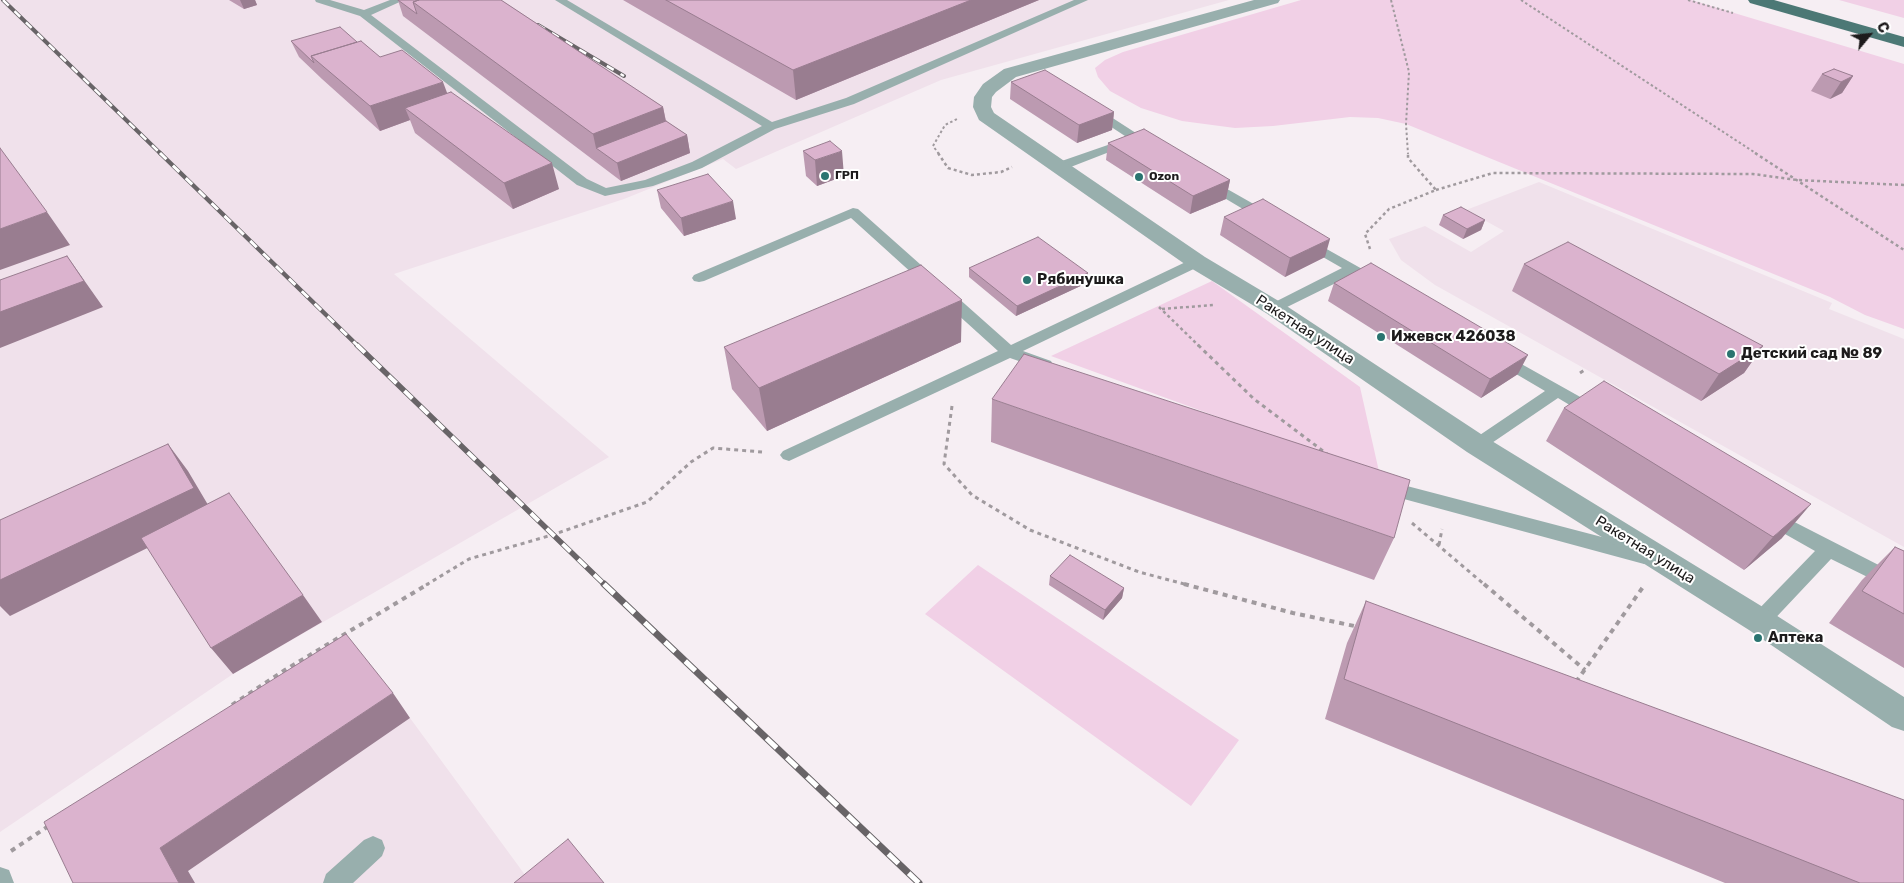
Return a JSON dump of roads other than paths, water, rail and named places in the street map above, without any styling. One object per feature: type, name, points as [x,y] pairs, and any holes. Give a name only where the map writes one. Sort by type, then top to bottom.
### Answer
[{"type":"main road","points":[[1756,0],[1904,42]]},
{"type":"street","name":"Ракетная улица","points":[[1272,0],[1010,73],[990,88],[983,97],[982,106],[986,116],[1197,262],[1274,308],[1478,445],[1760,621],[1904,716]]},
{"type":"lane","points":[[320,0],[364,14],[582,182],[606,192],[648,183],[697,165],[770,126],[850,101],[1083,0]]},
{"type":"lane","points":[[364,14],[399,0]]},
{"type":"lane","points":[[560,0],[770,126]]},
{"type":"lane","points":[[1079,100],[1162,154]]},
{"type":"lane","points":[[1049,160],[1137,139]]},
{"type":"lane","points":[[1195,174],[1278,224]]},
{"type":"lane","points":[[700,278],[853,212],[1009,352],[1064,372]]},
{"type":"lane","points":[[1294,234],[1386,289]]},
{"type":"lane","points":[[789,454],[1197,262]]},
{"type":"lane","points":[[1274,308],[1352,269]]},
{"type":"lane","points":[[1489,350],[1608,420]]},
{"type":"lane","points":[[1478,445],[1558,390]]},
{"type":"lane","points":[[1360,478],[1388,488],[1662,560]]},
{"type":"lane","points":[[1759,510],[1904,587]]},
{"type":"lane","points":[[1760,621],[1829,548]]},
{"type":"lane","points":[[335,883],[373,848]]},
{"type":"lane","points":[[0,879],[2,883]]},
{"type":"railway","points":[[3,0],[161,154]]},
{"type":"railway","points":[[538,25],[624,76]]},
{"type":"railway","points":[[160,153],[358,346]]},
{"type":"railway","points":[[357,345],[605,585]]},
{"type":"railway","points":[[604,584],[919,883]]},
{"type":"place","name":"ГРП","points":[[825,176]]},
{"type":"place","name":"Ozon","points":[[1139,177]]},
{"type":"place","name":"Рябинушка","points":[[1027,280]]},
{"type":"place","name":"Ижевск 426038","points":[[1381,337]]},
{"type":"place","name":"Детский сад № 89","points":[[1731,354]]},
{"type":"place","name":"Аптека","points":[[1758,638]]}]
